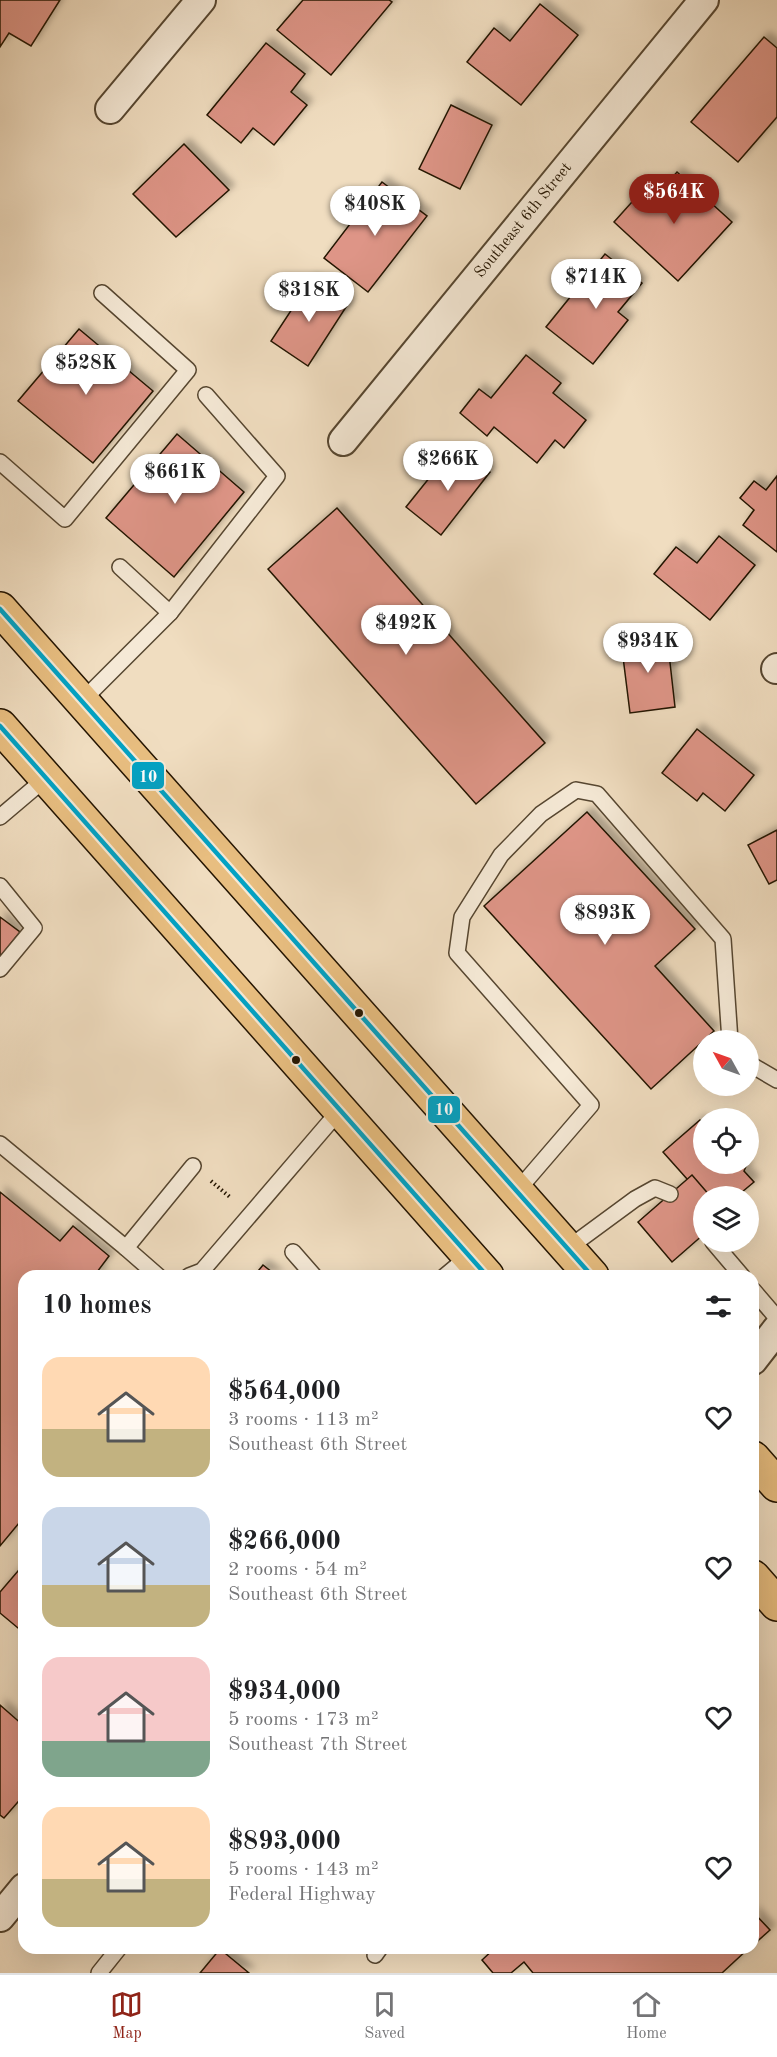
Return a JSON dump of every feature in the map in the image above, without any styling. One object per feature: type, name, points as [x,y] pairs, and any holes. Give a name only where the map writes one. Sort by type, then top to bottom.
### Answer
[{"type":"main road","points":[[7,620],[82,701],[586,1270]]},
{"type":"main road","points":[[0,726],[340,1110],[467,1270]]},
{"type":"main road","points":[[759,1465],[777,1485]]},
{"type":"main road","points":[[759,1584],[777,1604]]},
{"type":"street","points":[[111,110],[201,0]]},
{"type":"street","name":"Southeast 6th Street","points":[[343,441],[704,0]]},
{"type":"street","points":[[759,1352],[777,1329]]},
{"type":"street","points":[[0,1917],[18,1895]]},
{"type":"lane","points":[[0,462],[64,519],[188,370],[102,293]]},
{"type":"lane","points":[[82,701],[170,613],[277,476],[206,395]]},
{"type":"lane","points":[[120,567],[170,613]]},
{"type":"lane","points":[[0,817],[46,778]]},
{"type":"lane","points":[[517,1191],[591,1105],[457,953],[462,917],[501,855],[541,813],[576,790],[597,794],[723,939],[729,1030]]},
{"type":"lane","points":[[0,886],[34,928],[0,969]]},
{"type":"lane","points":[[759,1070],[777,1080]]},
{"type":"lane","points":[[203,1270],[340,1110]]},
{"type":"lane","points":[[0,1144],[151,1270]]},
{"type":"lane","points":[[126,1248],[193,1166]]},
{"type":"lane","points":[[567,1249],[635,1199],[656,1188],[670,1194]]},
{"type":"lane","points":[[293,1252],[309,1270]]},
{"type":"lane","points":[[722,1252],[737,1270]]},
{"type":"lane","points":[[759,1297],[777,1318]]},
{"type":"lane","points":[[99,1973],[114,1954]]},
{"type":"building","points":[[0,0],[60,0],[31,46],[9,33],[0,47]]},
{"type":"building","points":[[303,0],[389,0],[392,2],[331,75],[277,30]]},
{"type":"building","points":[[540,4],[578,35],[521,105],[467,62],[494,28],[510,41]]},
{"type":"building","points":[[764,37],[777,48],[777,117],[738,162],[691,122]]},
{"type":"building","points":[[266,43],[305,74],[291,92],[307,105],[274,145],[253,128],[241,143],[207,115]]},
{"type":"building","points":[[451,105],[492,125],[460,189],[419,169]]},
{"type":"building","points":[[184,144],[229,190],[176,237],[133,194]]},
{"type":"building","points":[[677,172],[732,222],[678,281],[614,222],[640,193],[650,203]]},
{"type":"building","points":[[382,182],[427,216],[368,292],[324,258]]},
{"type":"building","points":[[605,254],[642,283],[618,312],[628,320],[593,364],[546,327]]},
{"type":"building","points":[[311,280],[348,304],[308,366],[271,341]]},
{"type":"building","points":[[79,329],[153,391],[93,463],[18,401]]},
{"type":"building","points":[[526,355],[561,383],[553,393],[586,420],[564,448],[555,440],[537,463],[494,427],[487,436],[460,413],[479,389],[491,398]]},
{"type":"building","points":[[177,434],[244,492],[174,577],[106,518]]},
{"type":"building","points":[[468,454],[490,472],[441,535],[406,507],[446,457],[457,467]]},
{"type":"building","points":[[777,476],[777,552],[743,525],[754,510],[740,498],[754,481],[766,490]]},
{"type":"building","points":[[337,508],[545,743],[476,804],[268,569]]},
{"type":"building","points":[[719,536],[755,565],[710,620],[654,574],[676,547],[697,563]]},
{"type":"building","points":[[667,636],[675,707],[630,713],[621,641]]},
{"type":"building","points":[[697,729],[754,775],[725,811],[703,793],[697,801],[662,773]]},
{"type":"building","points":[[587,812],[695,929],[655,966],[713,1030],[693,1030],[693,1050],[651,1089],[484,906]]},
{"type":"building","points":[[777,830],[777,880],[769,884],[748,845]]},
{"type":"building","points":[[0,917],[20,932],[0,957]]},
{"type":"building","points":[[693,1126],[693,1174],[747,1174],[754,1182],[749,1186],[693,1186],[663,1152]]},
{"type":"building","points":[[692,1175],[702,1186],[693,1186],[693,1244],[672,1262],[638,1222]]},
{"type":"building","points":[[0,1192],[60,1241],[73,1226],[109,1256],[98,1270],[18,1270],[18,1524],[0,1546]]},
{"type":"building","points":[[263,1265],[269,1270],[259,1270]]},
{"type":"building","points":[[18,1571],[18,1628],[0,1613],[0,1592]]},
{"type":"building","points":[[0,1705],[18,1721],[18,1802],[4,1818],[0,1815]]},
{"type":"building","points":[[759,1918],[770,1930],[759,1940]]},
{"type":"building","points":[[216,1954],[226,1954],[249,1973],[200,1973]]},
{"type":"building","points":[[488,1954],[743,1954],[722,1973],[533,1973],[524,1962],[511,1973],[493,1973],[482,1960]]},
{"type":"transit line","name":"10","points":[[0,609],[587,1270]]},
{"type":"transit line","name":"10","points":[[0,726],[482,1270]]}]
